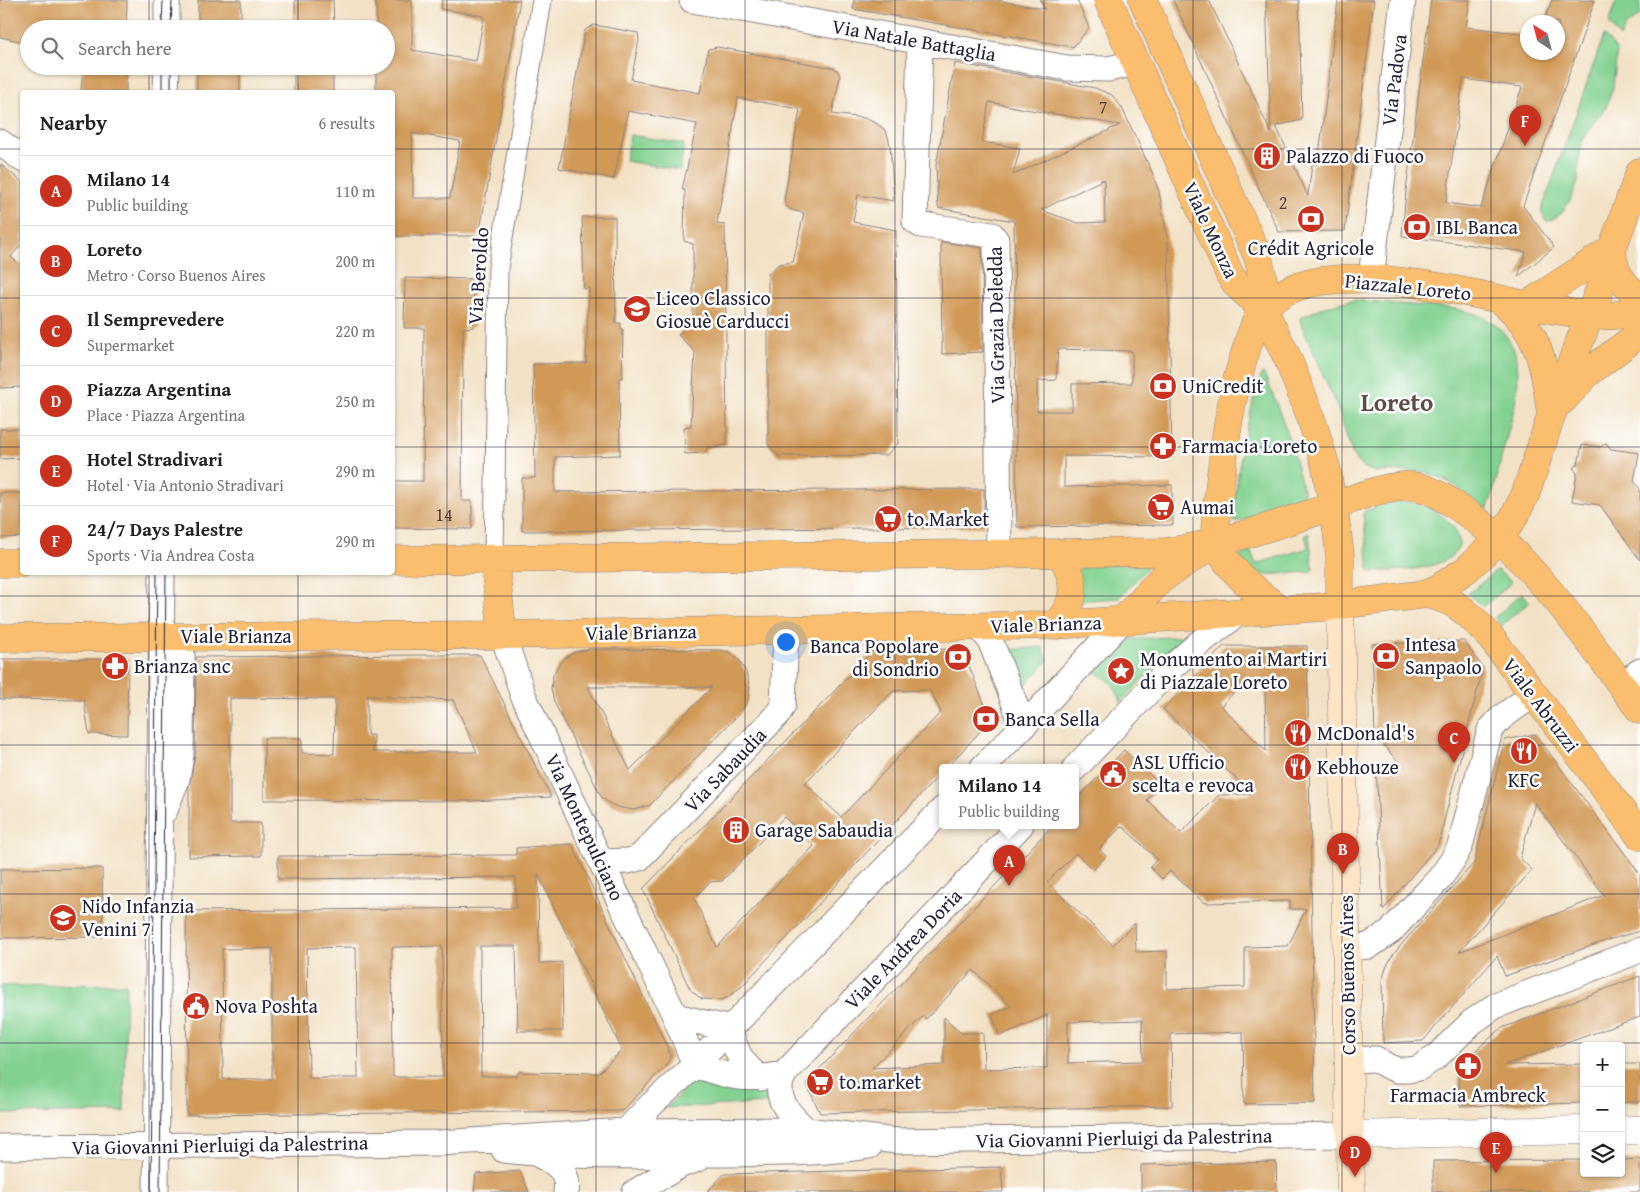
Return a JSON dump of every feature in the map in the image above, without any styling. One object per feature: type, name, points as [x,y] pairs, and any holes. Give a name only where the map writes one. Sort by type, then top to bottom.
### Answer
[{"type":"main road","name":"Viale Monza","points":[[1108,0],[1230,276],[1241,290],[1263,309]]},
{"type":"main road","name":"Viale Monza","points":[[1143,0],[1259,262],[1263,280],[1263,309]]},
{"type":"main road","points":[[1183,168],[1212,154]]},
{"type":"main road","points":[[1640,172],[1590,316],[1616,316],[1640,309]]},
{"type":"main road","points":[[1612,249],[1614,266],[1618,276],[1630,289],[1640,296]]},
{"type":"main road","points":[[1527,305],[1612,249]]},
{"type":"main road","points":[[1259,262],[1270,273],[1302,285]]},
{"type":"main road","name":"Piazzale Loreto","points":[[1122,621],[1340,605],[1426,594],[1439,588],[1458,575],[1499,539],[1514,517],[1526,494],[1551,416],[1590,316],[1443,288],[1371,279],[1332,279],[1302,285],[1286,292],[1263,309],[1252,332],[1233,394],[1217,507],[1215,543]]},
{"type":"main road","name":"Piazzale Loreto","points":[[1500,300],[1518,316],[1528,328],[1535,342],[1544,372],[1551,416]]},
{"type":"main road","points":[[1263,309],[1288,357],[1310,415],[1326,467],[1340,556],[1340,605]]},
{"type":"main road","points":[[1551,416],[1563,399],[1584,378],[1640,333]]},
{"type":"main road","points":[[395,560],[1166,552],[1215,543],[1387,488],[1419,487],[1436,493],[1476,520],[1499,539],[1532,572],[1567,612],[1631,678],[1640,710]]},
{"type":"main road","points":[[1215,543],[1225,559],[1244,582],[1280,609]]},
{"type":"main road","points":[[1122,621],[1161,579],[1215,543]]},
{"type":"main road","points":[[1054,625],[1067,611],[1073,588],[1072,577],[1060,553]]},
{"type":"main road","points":[[494,559],[504,635]]},
{"type":"main road","points":[[0,563],[20,563]]},
{"type":"main road","name":"Viale Abruzzi","points":[[1426,594],[1446,600],[1466,612],[1490,637],[1640,836]]},
{"type":"main road","name":"Corso Buenos Aires","points":[[1340,605],[1351,1192]]},
{"type":"main road","name":"Viale Brianza","points":[[0,638],[504,635],[979,627],[1122,621]]},
{"type":"street","points":[[167,0],[167,20]]},
{"type":"street","name":"Via Beroldo","points":[[494,559],[498,268],[542,0]]},
{"type":"street","name":"Via Natale Battaglia","points":[[692,0],[1067,68],[1108,69],[1136,63]]},
{"type":"street","name":"Via Padova","points":[[1371,279],[1404,0]]},
{"type":"street","name":"Via Grazia Deledda","points":[[920,42],[915,221],[921,225],[992,235],[996,240],[999,554]]},
{"type":"street","points":[[166,75],[166,90]]},
{"type":"street","points":[[0,142],[20,157]]},
{"type":"street","name":"Viale Brianza","points":[[161,637],[162,575]]},
{"type":"street","points":[[1079,764],[1172,667],[1198,644],[1240,612]]},
{"type":"street","points":[[986,764],[1122,621]]},
{"type":"street","points":[[979,627],[990,640],[1016,707],[1020,729]]},
{"type":"street","name":"Via Sabaudia","points":[[600,862],[628,862],[639,858],[778,714],[783,705],[786,630]]},
{"type":"street","name":"Via Montepulciano","points":[[504,635],[523,695],[600,862],[676,1016],[695,1065]]},
{"type":"street","points":[[156,1192],[160,824],[177,779],[181,755],[182,654],[161,637]]},
{"type":"street","points":[[1346,948],[1369,946],[1391,931],[1448,867],[1460,846],[1490,730],[1502,717],[1534,694]]},
{"type":"street","points":[[626,1131],[695,1065],[939,813]]},
{"type":"street","name":"Viale Andrea Doria","points":[[772,1076],[1017,829]]},
{"type":"street","points":[[1348,1060],[1376,1059],[1393,1069],[1408,1070],[1424,1066],[1472,1022],[1495,1006],[1640,950]]},
{"type":"street","points":[[676,1016],[730,1029]]},
{"type":"street","points":[[730,1029],[740,1059],[750,1070],[781,1079],[779,1091],[782,1103],[806,1130]]},
{"type":"street","points":[[695,1065],[728,1076],[772,1076]]},
{"type":"street","name":"Via Giovanni Pierluigi da Palestrina","points":[[0,1147],[440,1143],[626,1131],[806,1130],[898,1141],[1350,1135]]},
{"type":"street","points":[[1350,1135],[1580,1130]]},
{"type":"street","points":[[1625,1130],[1640,1130]]},
{"type":"street","name":"Via Giovanni Pierluigi da Palestrina","points":[[641,1156],[688,1131]]},
{"type":"street","name":"Via Giovanni Pierluigi da Palestrina","points":[[440,1143],[537,1154],[641,1156],[821,1153],[898,1141]]},
{"type":"street","points":[[537,1154],[554,1162],[562,1169],[568,1183],[566,1192]]},
{"type":"street","points":[[635,1192],[681,1165],[710,1154]]},
{"type":"green space","points":[[1617,0],[1640,0],[1640,15],[1625,27],[1620,38],[1609,23]]},
{"type":"green space","points":[[1604,35],[1617,51],[1613,88],[1606,107],[1593,123],[1582,142],[1578,181],[1571,199],[1561,214],[1547,222],[1541,212]]},
{"type":"green space","points":[[630,135],[684,144],[680,170],[625,161]]},
{"type":"green space","points":[[1354,300],[1443,307],[1464,311],[1478,315],[1497,326],[1509,340],[1516,356],[1518,374],[1517,393],[1487,510],[1484,510],[1454,485],[1437,476],[1420,471],[1376,472],[1365,468],[1357,462],[1352,453],[1339,412],[1300,321],[1300,318],[1320,309],[1333,304]]},
{"type":"green space","points":[[1262,373],[1282,418],[1304,495],[1302,501],[1295,504],[1235,522],[1233,519],[1243,445]]},
{"type":"green space","points":[[1393,502],[1419,504],[1442,516],[1455,529],[1458,536],[1459,544],[1456,551],[1449,558],[1422,568],[1373,572],[1369,570],[1363,513]]},
{"type":"green space","points":[[1309,533],[1313,569],[1310,572],[1261,575],[1247,567],[1240,556],[1251,551],[1256,564],[1308,548],[1305,535]]},
{"type":"green space","points":[[1076,564],[1146,565],[1147,568],[1119,598],[1077,601]]},
{"type":"green space","points":[[1497,570],[1512,582],[1483,607],[1468,594]]},
{"type":"green space","points":[[1522,593],[1530,602],[1502,626],[1494,618]]},
{"type":"green space","points":[[1186,636],[1121,702],[1113,685],[1106,678],[1089,670],[1116,640]]},
{"type":"green space","points":[[1042,647],[1048,660],[1023,688],[1007,650]]},
{"type":"green space","points":[[126,984],[124,1112],[0,1114],[0,986]]},
{"type":"green space","points":[[701,1073],[738,1088],[768,1090],[768,1103],[666,1108]]},
{"type":"building","points":[[0,0],[127,0],[126,20],[20,20],[20,41],[0,37]]},
{"type":"building","points":[[198,0],[241,0],[241,20],[198,20]]},
{"type":"building","points":[[295,0],[333,0],[334,20],[295,20]]},
{"type":"building","points":[[376,0],[412,0],[412,50],[476,61],[484,16],[441,9],[442,0],[520,0],[479,236],[395,236],[395,90],[376,90],[376,75],[395,75],[395,20],[376,20]],"holes":[[[412,133],[460,141],[450,198],[413,198]]]},
{"type":"building","points":[[854,0],[997,0],[1045,9],[1040,0],[1077,0],[1089,28],[1073,47],[853,9]]},
{"type":"building","points":[[1173,0],[1209,0],[1271,133],[1266,0],[1299,0],[1302,120],[1276,126],[1308,196],[1312,164],[1318,164],[1338,0],[1374,0],[1345,231],[1279,232]]},
{"type":"building","points":[[1431,0],[1470,0],[1466,27],[1520,33],[1520,60],[1565,60],[1565,15],[1547,15],[1552,0],[1595,0],[1523,206],[1554,247],[1518,277],[1526,252],[1402,236],[1406,191]],"holes":[[[1463,79],[1522,87],[1481,208],[1446,203]]]},
{"type":"building","points":[[594,25],[638,33],[639,40],[631,80],[700,93],[708,49],[717,47],[834,68],[840,76],[832,114],[864,118],[884,129],[890,146],[894,201],[858,195],[853,222],[896,230],[898,443],[887,455],[778,456],[768,444],[768,274],[779,264],[793,262],[804,213],[791,210],[784,201],[800,109],[738,98],[717,224],[725,225],[727,445],[707,448],[705,453],[685,454],[684,427],[691,426],[695,352],[678,335],[693,319],[693,244],[684,241],[685,190],[682,190],[697,124],[628,111],[614,179],[559,168],[585,30]]},
{"type":"building","points":[[955,63],[1095,88],[1112,95],[1122,108],[1152,172],[1159,192],[1168,242],[1172,457],[1064,456],[1064,487],[1172,485],[1173,525],[1017,527],[1014,221],[938,208],[936,165]],"holes":[[[989,102],[1025,109],[1120,125],[1013,175],[1020,148],[982,142]],[[1104,179],[1105,222],[1078,223],[1041,210]],[[1058,349],[1132,351],[1132,383],[1072,384],[1072,411],[1037,411],[1037,381],[1056,380]]]},
{"type":"building","points":[[82,75],[126,75],[126,90],[81,90]]},
{"type":"building","points":[[197,75],[240,75],[240,90],[197,90]]},
{"type":"building","points":[[294,75],[333,75],[333,90],[294,90]]},
{"type":"building","points":[[0,164],[20,180],[20,246],[11,257],[20,264],[20,387],[0,388]]},
{"type":"building","points":[[582,217],[615,217],[616,323],[621,323],[621,329],[623,329],[622,378],[619,378],[620,455],[555,457],[555,492],[984,489],[984,527],[522,531],[522,478],[535,478],[533,364],[586,363],[589,288],[584,289]]},
{"type":"building","points":[[941,242],[982,248],[983,352],[942,354]]},
{"type":"building","points":[[405,278],[473,279],[474,327],[463,328],[462,501],[472,501],[472,529],[395,528],[395,481],[423,481],[424,328],[404,328]]},
{"type":"building","points":[[0,429],[20,429],[20,458],[0,459]]},
{"type":"building","points":[[1606,443],[1611,449],[1639,453],[1634,481],[1640,489],[1640,560],[1600,505],[1572,501],[1577,473],[1573,468],[1578,464],[1582,445],[1601,447]]},
{"type":"building","points":[[0,493],[20,493],[20,537],[0,538]]},
{"type":"building","points":[[1464,641],[1483,668],[1438,845],[1383,910],[1376,764],[1399,763],[1375,735],[1372,644]]},
{"type":"building","points":[[1224,646],[1307,646],[1315,1103],[1244,1104],[1243,1032],[1171,1034],[1172,1106],[820,1113],[806,1083],[1049,829],[1079,829],[1079,797],[1124,750],[1161,785],[1147,800],[1181,833],[1219,795],[1252,794],[1163,709]],"holes":[[[1265,685],[1266,751],[1221,706],[1239,687]],[[1122,826],[1157,859],[1150,867],[1162,879],[1170,871],[1204,903],[1290,901],[1290,909],[1306,909],[1288,946],[1245,947],[1245,987],[1167,989],[1167,951],[1136,952],[1135,923],[1113,945],[1047,882],[1076,853],[1093,870],[1106,856],[1099,849]],[[973,970],[1011,1006],[992,1015],[1000,1036],[1047,1015],[1047,1068],[984,1069],[983,1033],[961,1033],[944,1017],[944,1065],[872,1068],[923,1016],[926,1019]],[[1142,1020],[1143,1061],[1068,1063],[1068,1022]]]},
{"type":"building","points":[[589,649],[720,650],[729,652],[739,660],[746,672],[750,687],[748,700],[741,712],[650,805],[634,810],[622,808],[612,805],[602,798],[554,702],[551,688],[553,675],[566,657],[575,652]],"holes":[[[588,687],[712,687],[630,770]]]},
{"type":"building","points":[[962,649],[991,720],[950,764],[939,764],[939,775],[741,987],[728,997],[721,1000],[702,999],[690,989],[643,889],[874,650]],"holes":[[[930,690],[941,712],[841,817],[805,783],[893,691]],[[784,817],[814,846],[717,947],[694,898],[710,882],[722,881]]]},
{"type":"building","points":[[480,655],[551,797],[472,801],[264,800],[264,738],[302,738],[302,753],[334,754],[335,699],[230,698],[230,823],[261,823],[261,856],[189,857],[189,787],[195,755],[196,657]],"holes":[[[367,696],[453,700],[477,752],[373,752],[374,735],[367,735]]]},
{"type":"building","points":[[0,659],[128,659],[127,735],[89,734],[84,700],[0,699]]},
{"type":"building","points":[[1535,734],[1640,874],[1640,931],[1611,939],[1505,976],[1497,956],[1423,1041],[1383,1043],[1382,981],[1386,968],[1400,946],[1474,863],[1505,740]],"holes":[[[1535,803],[1604,895],[1459,952],[1532,870],[1520,858]]]},
{"type":"building","points":[[572,844],[671,1056],[666,1065],[622,1111],[187,1115],[186,911],[516,908],[516,877],[278,879],[278,856],[516,855],[516,848]],"holes":[[[538,874],[622,1050],[599,1073],[518,1072],[517,1076],[481,1076],[480,946],[516,946],[518,1031],[563,1031],[562,962],[539,963]],[[442,946],[443,1077],[393,1077],[392,947]],[[356,947],[358,1078],[309,1078],[307,948]],[[272,948],[272,1079],[223,1079],[222,949]]]},
{"type":"building","points":[[102,868],[103,937],[0,938],[0,869]]},
{"type":"building","points":[[1640,976],[1640,1017],[1504,1065],[1580,1064],[1580,1103],[1460,1106],[1458,1065],[1502,1028]]},
{"type":"building","points":[[1625,1064],[1640,1064],[1640,1102],[1625,1102]]},
{"type":"building","points":[[1640,1159],[1640,1192],[1433,1192],[1433,1161],[1580,1160],[1580,1177],[1625,1177],[1625,1160]]},
{"type":"building","points":[[1276,1162],[1277,1192],[1141,1192],[1141,1165]]},
{"type":"building","points":[[1001,1167],[1003,1192],[707,1192],[724,1174]]},
{"type":"building","points":[[520,1171],[529,1192],[474,1192],[476,1174]]},
{"type":"tram line","points":[[162,20],[163,0]]},
{"type":"tram line","points":[[171,20],[172,0]]},
{"type":"tram line","points":[[162,75],[162,90]]},
{"type":"tram line","points":[[171,75],[171,90]]},
{"type":"tram line","points":[[151,1192],[157,575]]},
{"type":"tram line","points":[[160,1192],[166,575]]},
{"type":"place","name":"24/7 Days Palestre","points":[[1525,146]]},
{"type":"place","name":"Palazzo di Fuoco","points":[[1267,156]]},
{"type":"place","name":"Crédit Agricole","points":[[1311,219]]},
{"type":"place","name":"IBL Banca","points":[[1417,227]]},
{"type":"place","name":"Liceo Classico Giosuè Carducci","points":[[637,309]]},
{"type":"place","name":"UniCredit","points":[[1163,386]]},
{"type":"place","name":"Farmacia Loreto","points":[[1163,446]]},
{"type":"place","name":"Aumai","points":[[1161,507]]},
{"type":"place","name":"to.Market","points":[[888,519]]},
{"type":"place","name":"Intesa Sanpaolo","points":[[1386,656]]},
{"type":"place","name":"Banca Popolare di Sondrio","points":[[958,657]]},
{"type":"place","name":"Brianza snc","points":[[115,666]]},
{"type":"place","name":"Monumento ai Martiri di Piazzale Loreto","points":[[1121,671]]},
{"type":"place","name":"Banca Sella","points":[[986,719]]},
{"type":"place","name":"McDonald's","points":[[1298,733]]},
{"type":"place","name":"KFC","points":[[1524,751]]},
{"type":"place","name":"Il Semprevedere","points":[[1454,763]]},
{"type":"place","name":"Kebhouze","points":[[1298,767]]},
{"type":"place","name":"ASL Ufficio scelta e revoca","points":[[1113,774]]},
{"type":"place","name":"Garage Sabaudia","points":[[736,830]]},
{"type":"place","name":"Loreto","points":[[1343,874]]},
{"type":"place","name":"Milano 14","points":[[1009,886]]},
{"type":"place","name":"Nido Infanzia Venini 7","points":[[63,918]]},
{"type":"place","name":"Nova Poshta","points":[[196,1006]]},
{"type":"place","name":"Farmacia Ambreck","points":[[1468,1066]]},
{"type":"place","name":"to.market","points":[[820,1082]]},
{"type":"place","name":"Hotel Stradivari","points":[[1496,1173]]},
{"type":"place","name":"Piazza Argentina","points":[[1355,1177]]},
{"type":"district","name":"Loreto","points":[[1397,402]]}]
